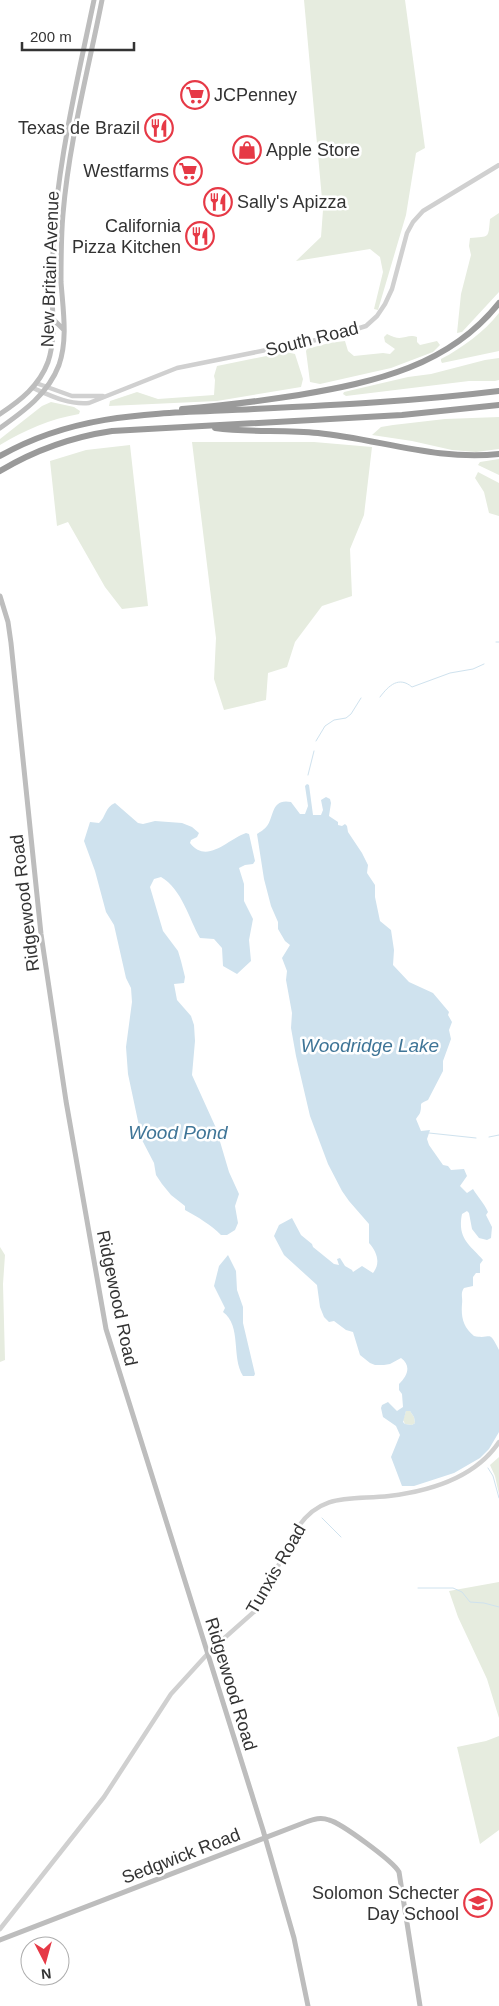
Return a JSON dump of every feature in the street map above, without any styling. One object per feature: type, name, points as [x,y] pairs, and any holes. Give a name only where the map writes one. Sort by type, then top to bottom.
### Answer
[{"type":"highway","points":[[150,414],[173,409],[299,395],[384,378],[422,363],[449,348],[470,333],[499,304]]},
{"type":"highway","points":[[0,456],[35,438],[67,427],[100,420],[150,414],[402,401],[499,391]]},
{"type":"highway","points":[[0,471],[43,449],[88,435],[123,430],[414,414],[499,405]]},
{"type":"highway","points":[[207,425],[221,429],[329,434],[448,455],[499,454]]},
{"type":"main road","name":"New Britain Avenue","points":[[0,414],[20,400],[34,386],[46,366],[50,352],[53,319],[54,236],[58,191],[65,145],[94,0]]},
{"type":"main road","name":"New Britain Avenue","points":[[0,428],[31,406],[43,393],[60,360],[64,330],[61,274],[65,199],[74,140],[102,0]]},
{"type":"main road","points":[[65,145],[74,140]]},
{"type":"main road","points":[[54,236],[62,236]]},
{"type":"main road","points":[[53,319],[64,330]]},
{"type":"main road","name":"Ridgewood Road","points":[[0,596],[12,643],[43,950],[67,1110],[106,1329],[265,1838],[294,1938],[308,2006]]},
{"type":"main road","name":"Sedgwick Road","points":[[0,1940],[265,1838],[313,1820],[324,1818],[337,1824],[393,1864],[400,1874],[420,2006]]},
{"type":"street","name":"South Road","points":[[34,386],[43,393],[62,400],[82,404],[94,402],[104,396],[177,368],[331,337],[366,326],[377,316],[392,289],[407,233],[413,222],[423,211],[499,165]]},
{"type":"street","name":"South Road","points":[[34,386],[72,396],[104,396]]},
{"type":"street","name":"Tunxis Road","points":[[0,1929],[104,1797],[171,1694],[207,1654],[255,1611],[298,1527],[312,1511],[334,1500],[397,1495],[453,1480],[481,1463],[499,1442]]},
{"type":"shaded area","points":[[304,0],[405,0],[425,148],[416,153],[406,215],[378,310],[374,309],[383,272],[380,257],[370,249],[296,261],[321,237],[323,210]]},
{"type":"shaded area","points":[[499,213],[499,292],[462,332],[457,333],[461,294],[471,255],[470,238],[487,235],[490,219]]},
{"type":"shaded area","points":[[499,313],[499,351],[442,363],[441,359],[472,339],[487,327]]},
{"type":"shaded area","points":[[387,334],[397,338],[417,337],[417,342],[420,345],[437,341],[440,345],[433,352],[391,368],[320,384],[310,382],[307,349],[345,341],[348,351],[354,356],[390,354],[395,349],[385,342],[384,337]]},
{"type":"shaded area","points":[[286,352],[295,354],[303,379],[301,387],[217,401],[109,406],[110,401],[137,392],[158,399],[214,395],[214,376],[217,366]]},
{"type":"shaded area","points":[[499,358],[499,380],[495,381],[469,381],[346,396],[343,394],[344,392],[408,377],[431,374]]},
{"type":"shaded area","points":[[51,402],[74,407],[80,411],[79,414],[38,426],[0,445],[0,439],[42,406]]},
{"type":"shaded area","points":[[499,417],[499,449],[476,452],[452,450],[372,435],[381,427],[393,425],[445,419]]},
{"type":"shaded area","points":[[192,442],[314,442],[372,447],[364,515],[350,549],[352,596],[322,606],[295,642],[287,667],[268,673],[266,700],[224,710],[214,679],[216,638]]},
{"type":"shaded area","points":[[130,445],[148,606],[122,609],[105,587],[68,522],[57,526],[50,461],[86,450]]},
{"type":"shaded area","points":[[499,459],[499,475],[478,465],[480,462]]},
{"type":"shaded area","points":[[478,472],[499,483],[499,516],[489,513],[484,492],[475,478]]},
{"type":"shaded area","points":[[0,1247],[5,1255],[3,1284],[5,1360],[0,1362]]},
{"type":"shaded area","points":[[406,1411],[410,1411],[414,1417],[415,1423],[412,1425],[405,1424],[403,1420]]},
{"type":"shaded area","points":[[499,1457],[499,1494],[495,1476],[490,1465]]},
{"type":"shaded area","points":[[499,1582],[499,1718],[487,1679],[458,1617],[449,1591]]},
{"type":"shaded area","points":[[499,1736],[499,1830],[480,1844],[457,1747],[486,1741]]},
{"type":"water","name":"Woodridge Lake","points":[[309,785],[313,815],[321,815],[323,810],[321,800],[326,797],[330,799],[329,816],[338,822],[338,825],[342,826],[345,824],[347,826],[348,832],[368,865],[367,873],[375,885],[375,897],[380,921],[391,930],[394,950],[393,965],[409,982],[433,993],[449,1012],[448,1015],[452,1022],[449,1030],[451,1039],[443,1061],[443,1071],[428,1100],[421,1104],[420,1113],[416,1119],[421,1131],[430,1130],[427,1139],[429,1145],[443,1165],[448,1166],[451,1170],[464,1169],[467,1176],[460,1186],[467,1193],[473,1189],[488,1212],[486,1215],[492,1227],[491,1238],[487,1240],[479,1238],[472,1229],[469,1213],[467,1211],[462,1214],[461,1230],[463,1236],[483,1260],[480,1264],[480,1273],[476,1273],[473,1277],[473,1286],[463,1290],[462,1313],[463,1321],[470,1333],[474,1336],[491,1337],[499,1350],[499,1432],[489,1449],[480,1458],[454,1473],[414,1486],[402,1486],[391,1457],[400,1435],[396,1426],[383,1417],[381,1408],[382,1405],[388,1402],[397,1411],[403,1407],[399,1384],[406,1374],[406,1364],[401,1358],[390,1364],[375,1365],[360,1355],[353,1332],[346,1330],[334,1321],[329,1322],[324,1317],[320,1307],[317,1285],[284,1255],[274,1236],[279,1225],[292,1218],[301,1235],[334,1264],[339,1265],[337,1259],[340,1258],[345,1266],[353,1272],[362,1266],[373,1273],[377,1265],[376,1254],[369,1243],[369,1224],[342,1191],[328,1164],[310,1116],[291,1028],[292,1013],[286,980],[287,971],[282,958],[290,945],[285,941],[278,929],[278,922],[271,906],[264,879],[257,834],[267,826],[276,805],[280,803],[291,802],[300,814],[305,814],[308,806],[305,786]],"holes":[[[406,1411],[410,1411],[415,1423],[412,1425],[403,1422]]]},
{"type":"water","name":"Wood Pond","points":[[115,803],[138,823],[143,824],[155,821],[182,823],[192,827],[199,833],[190,843],[203,852],[218,848],[246,833],[249,834],[255,861],[253,864],[239,868],[244,884],[244,901],[253,919],[249,940],[251,961],[237,974],[223,966],[222,948],[214,939],[200,938],[180,897],[168,882],[161,877],[154,879],[150,887],[163,931],[178,951],[185,977],[184,983],[174,984],[177,1000],[191,1016],[194,1025],[195,1041],[192,1075],[216,1128],[229,1172],[239,1194],[235,1206],[238,1223],[235,1230],[227,1235],[221,1235],[204,1221],[185,1210],[185,1206],[171,1195],[156,1175],[154,1163],[142,1140],[128,1074],[126,1047],[132,1002],[131,988],[126,978],[114,925],[106,912],[95,871],[84,841],[90,822],[99,823],[109,807]]},
{"type":"water","points":[[228,1255],[236,1271],[237,1290],[243,1307],[243,1323],[254,1376],[243,1376],[239,1368],[235,1333],[229,1318],[223,1312],[225,1308],[214,1286],[219,1266]]},
{"type":"waterway","points":[[380,697],[394,683],[403,682],[412,687],[450,673],[473,669],[484,664]]},
{"type":"waterway","points":[[316,741],[325,726],[334,720],[346,718],[351,714],[361,698]]},
{"type":"waterway","points":[[308,775],[314,751]]},
{"type":"waterway","points":[[429,1133],[476,1138]]},
{"type":"waterway","points":[[489,1137],[499,1135]]},
{"type":"waterway","points":[[488,1468],[493,1476],[499,1498]]},
{"type":"waterway","points":[[322,1518],[341,1537]]},
{"type":"waterway","points":[[418,1588],[453,1588],[462,1592],[470,1602],[499,1607]]},
{"type":"place","name":"JCPenney","points":[[195,95]]},
{"type":"place","name":"Texas de Brazil","points":[[159,128]]},
{"type":"place","name":"Apple Store","points":[[247,150]]},
{"type":"place","name":"Westfarms","points":[[188,171]]},
{"type":"place","name":"Sally's Apizza","points":[[218,202]]},
{"type":"place","name":"California Pizza Kitchen","points":[[200,236]]},
{"type":"place","name":"Solomon Schecter Day School","points":[[478,1903]]}]
